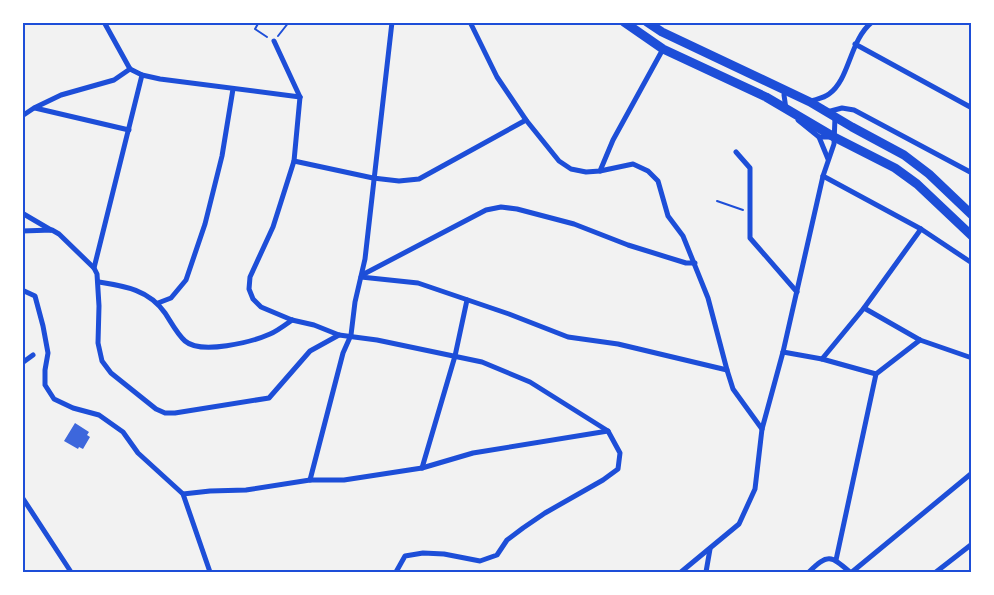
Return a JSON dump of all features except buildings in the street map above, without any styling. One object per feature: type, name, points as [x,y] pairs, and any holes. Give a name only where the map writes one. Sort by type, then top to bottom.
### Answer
[{"type":"main road","points":[[624,22],[663,49],[766,97],[834,137],[878,158],[917,184],[972,236]]},
{"type":"main road","points":[[647,22],[662,32],[810,102],[904,155],[929,174],[972,215]]},
{"type":"street","points":[[104,22],[130,69],[142,75],[300,97]]},
{"type":"street","points":[[310,480],[344,353],[351,335],[355,302],[365,260],[392,22]]},
{"type":"street","points":[[470,22],[497,77],[526,120],[559,161],[571,169],[586,172],[633,164],[648,171],[658,181],[668,216],[683,236],[708,298],[733,389],[762,429]]},
{"type":"street","points":[[810,102],[830,94],[840,82],[855,44],[872,22]]},
{"type":"street","points":[[274,42],[300,97],[294,161],[273,227],[250,278],[249,289],[252,299],[261,307],[292,320],[314,325],[339,335],[351,335],[482,362],[530,382],[608,431],[620,453],[618,469],[523,528],[507,540],[496,555],[480,561],[444,554],[405,556],[396,572]]},
{"type":"street","points":[[855,44],[972,108]]},
{"type":"street","points":[[600,171],[613,140],[663,49]]},
{"type":"street","points":[[22,116],[60,95],[114,80],[130,69]]},
{"type":"street","points":[[94,268],[142,75]]},
{"type":"street","points":[[158,303],[171,298],[186,280],[207,216],[222,156],[233,88]]},
{"type":"street","points":[[785,90],[787,111],[819,137],[828,160]]},
{"type":"street","points":[[34,108],[129,130]]},
{"type":"street","points":[[826,112],[842,108],[854,110],[972,173]]},
{"type":"street","points":[[681,572],[739,524],[755,489],[762,429],[783,352],[823,176],[834,144],[835,117]]},
{"type":"street","points":[[294,161],[373,178],[398,181],[419,179],[526,120]]},
{"type":"street","points":[[819,137],[834,137]]},
{"type":"street","points":[[736,152],[750,168],[750,238],[797,292]]},
{"type":"street","points":[[823,176],[921,229],[972,263]]},
{"type":"street","points":[[362,276],[486,210],[501,206],[574,224],[628,246],[695,263]]},
{"type":"street","points":[[22,213],[59,234],[94,268],[99,282],[98,343],[102,361],[111,373],[156,409],[165,413],[269,398],[310,351],[339,335]]},
{"type":"street","points":[[822,359],[864,308],[921,229]]},
{"type":"street","points":[[22,232],[52,230]]},
{"type":"street","points":[[362,276],[418,283],[568,337],[618,344],[727,370]]},
{"type":"street","points":[[99,282],[123,286],[146,294],[158,303],[186,342],[197,347],[229,346],[270,334],[292,320]]},
{"type":"street","points":[[22,290],[35,296],[48,353],[45,385],[54,400],[73,408],[99,415],[123,432],[138,453],[183,494],[210,572]]},
{"type":"street","points":[[422,468],[456,356],[467,300]]},
{"type":"street","points":[[864,308],[920,340],[972,358]]},
{"type":"street","points":[[836,560],[876,374],[920,340]]},
{"type":"street","points":[[783,352],[822,359],[876,374]]},
{"type":"street","points":[[22,363],[33,355]]},
{"type":"street","points":[[183,494],[246,490],[310,480],[344,480],[422,468],[473,453],[608,431]]},
{"type":"street","points":[[809,572],[819,562],[830,558],[836,560],[851,572],[972,473]]},
{"type":"street","points":[[22,497],[71,572]]},
{"type":"street","points":[[936,572],[972,544]]},
{"type":"street","points":[[706,572],[710,549]]},
{"type":"path","points":[[260,22],[255,29],[274,42],[289,22]]},
{"type":"path","points":[[717,201],[750,212]]}]
